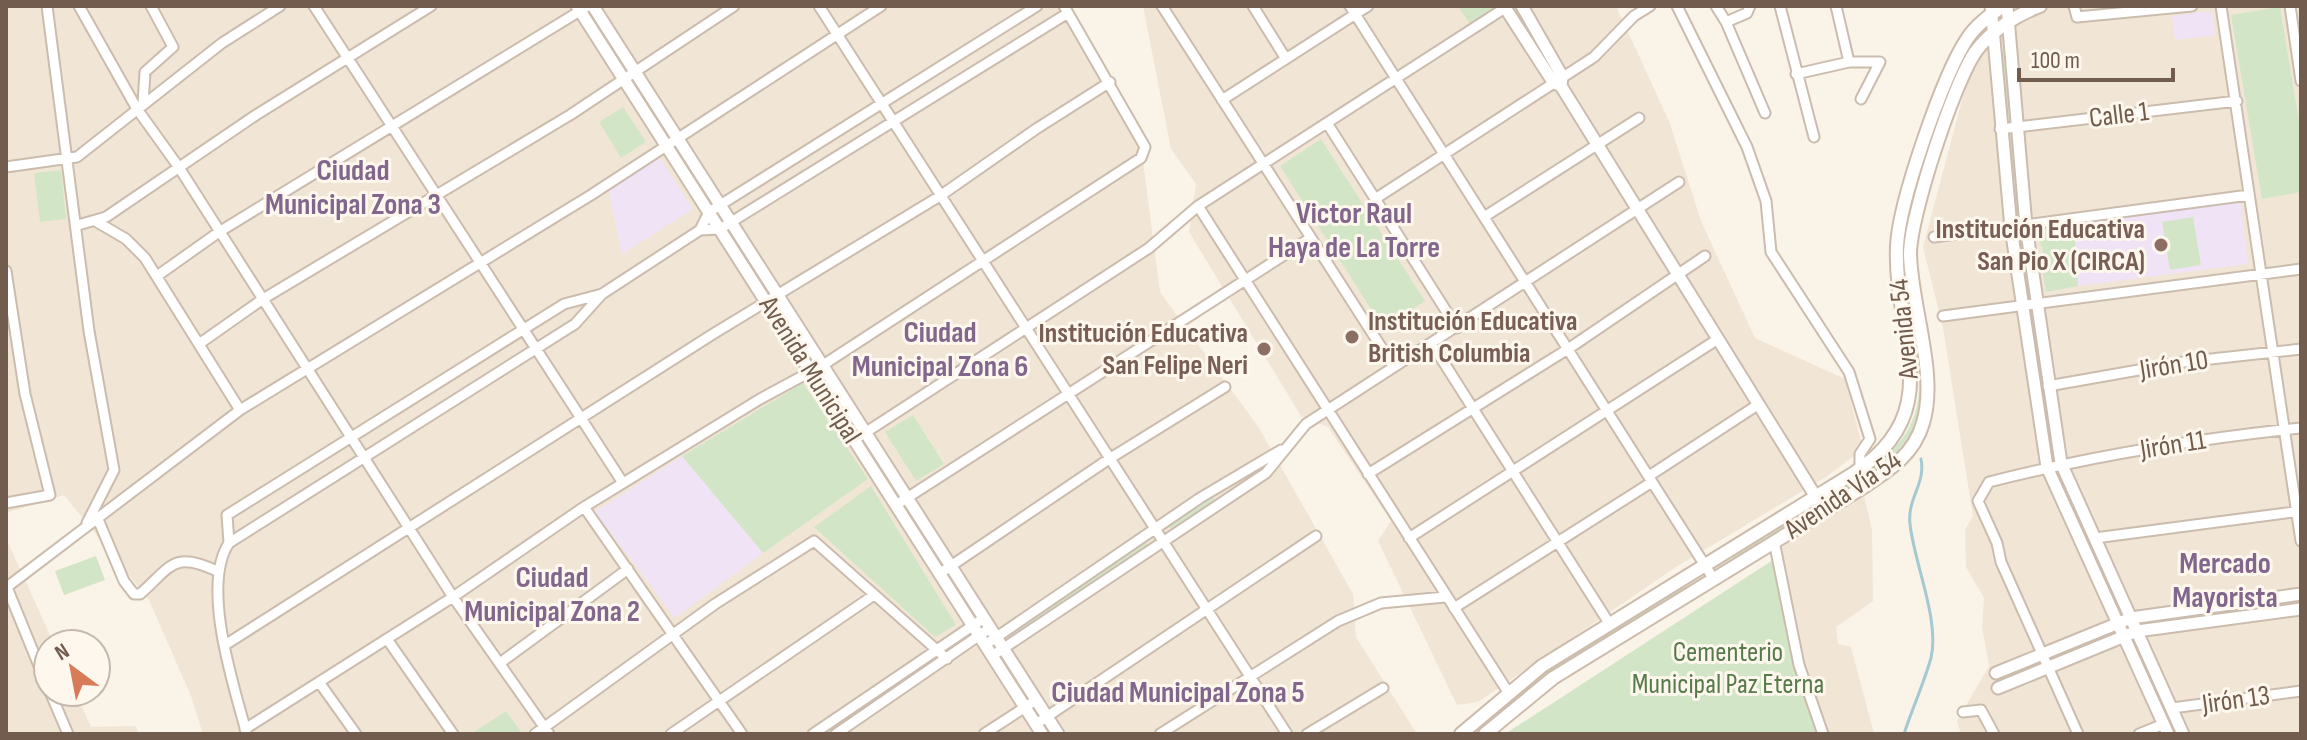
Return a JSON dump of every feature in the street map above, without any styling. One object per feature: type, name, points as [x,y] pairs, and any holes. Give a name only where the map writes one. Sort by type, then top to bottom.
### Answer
[{"type":"main road","name":"Avenida Vía 54","points":[[1485,734],[1553,678],[1895,466],[1920,432],[1928,396],[1912,275],[1911,234],[1919,200],[1963,76],[1974,54],[1994,32],[2040,6]]},
{"type":"main road","name":"Avenida 54","points":[[1461,734],[1508,692],[1609,623],[1860,469],[1894,436],[1910,402],[1912,374],[1897,248],[1905,199],[1959,51],[1969,35],[1998,8]]},
{"type":"street","points":[[47,6],[78,225],[89,331],[114,470],[85,528]]},
{"type":"street","points":[[79,6],[219,232],[453,597],[547,731]]},
{"type":"street","points":[[140,107],[145,72],[173,47],[151,6]]},
{"type":"street","points":[[6,167],[69,160],[222,43],[280,6]]},
{"type":"street","points":[[314,6],[623,483]]},
{"type":"street","points":[[78,225],[97,222],[178,166],[431,6]]},
{"type":"street","points":[[199,344],[263,299],[434,193],[570,115],[622,77],[734,6]]},
{"type":"street","points":[[819,6],[1287,734]]},
{"type":"street","points":[[32,649],[6,586],[97,517],[240,410],[307,366],[591,195],[881,6]]},
{"type":"street","points":[[700,230],[709,212],[1037,6]]},
{"type":"street","points":[[1162,6],[1394,367]]},
{"type":"street","points":[[1253,6],[1286,59]]},
{"type":"street","points":[[1222,100],[1286,59],[1353,10],[1368,6]]},
{"type":"street","points":[[1522,6],[1559,81]]},
{"type":"street","points":[[1375,199],[1446,156],[1594,57],[1634,16],[1650,6]]},
{"type":"street","points":[[1677,6],[1747,147],[1766,201],[1771,252],[1849,372],[1870,439],[1860,454],[1860,469]]},
{"type":"street","points":[[1716,6],[1726,22],[1765,113]]},
{"type":"street","points":[[1726,22],[1747,13],[1750,6]]},
{"type":"street","points":[[1780,6],[1814,137]]},
{"type":"street","points":[[1836,6],[1849,62]]},
{"type":"street","points":[[2074,6],[2077,17],[2192,6]]},
{"type":"street","points":[[2221,6],[2301,541]]},
{"type":"street","points":[[2290,6],[2301,81]]},
{"type":"street","points":[[157,276],[219,232],[584,7]]},
{"type":"street","name":"Avenida Municipal","points":[[584,7],[634,70],[678,137],[1058,734]]},
{"type":"street","name":"Avenida Municipal","points":[[584,7],[622,77],[1039,729]]},
{"type":"street","points":[[854,440],[1149,248],[1198,206],[1506,7],[1559,81],[1816,497]]},
{"type":"street","points":[[1998,8],[2009,22],[2026,226],[2061,463],[2183,734]]},
{"type":"street","points":[[1998,8],[1994,32],[2000,129],[2021,308],[2047,467],[2166,729],[2139,734]]},
{"type":"street","points":[[229,543],[575,324],[602,294],[700,230],[720,229],[733,222],[1066,10],[1145,147],[1145,154],[984,263],[823,365],[760,399],[584,507],[453,597],[248,729]]},
{"type":"street","points":[[1353,10],[1713,578]]},
{"type":"street","points":[[1796,74],[1849,62],[1880,62],[1861,99]]},
{"type":"street","points":[[225,645],[778,294],[940,196],[1110,82]]},
{"type":"street","name":"Calle 1","points":[[2000,129],[2237,101]]},
{"type":"street","points":[[1484,217],[1639,118]]},
{"type":"street","points":[[1327,123],[1457,328]]},
{"type":"street","points":[[992,656],[1266,473],[1306,424],[1679,182]]},
{"type":"street","points":[[1934,237],[2249,195]]},
{"type":"street","points":[[1198,206],[1508,692]]},
{"type":"street","points":[[97,222],[133,245],[157,276],[240,410]]},
{"type":"street","points":[[896,505],[991,448],[1067,394],[1309,239]]},
{"type":"street","points":[[1368,474],[1568,349],[1705,256]]},
{"type":"street","points":[[1943,316],[2301,269]]},
{"type":"street","points":[[6,271],[10,330],[50,495],[6,503]]},
{"type":"street","points":[[248,729],[225,645],[217,571],[229,543],[227,515],[564,304],[602,294]]},
{"type":"street","points":[[1409,538],[1718,339]]},
{"type":"street","points":[[1432,344],[1609,623]]},
{"type":"street","name":"Jirón 10","points":[[2048,386],[2184,362],[2301,349]]},
{"type":"street","points":[[2033,388],[2048,386]]},
{"type":"street","points":[[939,574],[1109,459],[1225,387]]},
{"type":"street","points":[[1454,608],[1759,404]]},
{"type":"street","name":"Jirón 11","points":[[2041,654],[1978,501],[1989,482],[2061,463],[2301,428]]},
{"type":"street","points":[[836,734],[990,628],[1287,447]]},
{"type":"street","points":[[584,507],[742,734]]},
{"type":"street","points":[[2095,538],[2298,512]]},
{"type":"street","points":[[97,517],[124,581],[134,594],[140,594],[165,569],[185,559],[217,571]]},
{"type":"street","points":[[1039,729],[1047,717],[1316,536]]},
{"type":"street","points":[[535,734],[547,731],[674,634],[814,541],[947,659]]},
{"type":"street","points":[[1774,541],[1799,665],[1823,734]]},
{"type":"street","points":[[500,663],[628,569]]},
{"type":"street","points":[[2301,594],[2117,622],[1996,673],[1994,688],[2137,631],[2301,609]]},
{"type":"street","points":[[671,734],[874,595]]},
{"type":"street","points":[[1160,734],[1248,675],[1338,621],[1381,603],[1445,597]]},
{"type":"street","points":[[813,734],[937,650],[990,628]]},
{"type":"street","points":[[387,639],[453,734]]},
{"type":"street","points":[[2041,654],[2078,734]]},
{"type":"street","points":[[319,682],[356,734]]},
{"type":"street","points":[[1307,734],[1383,688]]},
{"type":"street","name":"Jirón 13","points":[[2172,708],[2301,691]]},
{"type":"street","points":[[984,734],[1036,700]]},
{"type":"street","points":[[57,708],[68,734]]},
{"type":"street","points":[[1963,712],[1981,710],[1994,734]]},
{"type":"street","points":[[248,729],[259,734]]},
{"type":"shaded area","points":[[6,6],[1062,6],[1141,146],[1160,292],[1259,428],[1353,594],[1356,637],[1417,734],[203,734],[191,696],[149,600],[64,495],[6,513]]},
{"type":"shaded area","points":[[1143,6],[1616,6],[1669,121],[1701,221],[1755,338],[1845,379],[1863,449],[1826,477],[1676,567],[1478,702],[1457,705],[1378,541],[1391,521],[1328,427],[1301,416],[1189,232],[1196,184],[1171,149]]},
{"type":"shaded area","points":[[1987,6],[2301,6],[2301,734],[1961,734],[1957,721],[1989,666],[1982,627],[1984,598],[1966,567],[1965,530],[1973,516],[1943,328],[1923,247]]},
{"type":"shaded area","points":[[2212,11],[2215,35],[2175,40],[2172,16]]},
{"type":"shaded area","points":[[659,157],[693,209],[622,254],[608,189]]},
{"type":"shaded area","name":"Institución Educativa San Pio X (CIRCA)","points":[[2240,201],[2248,264],[2078,286],[2074,225]]},
{"type":"shaded area","points":[[682,456],[763,553],[675,618],[595,512]]},
{"type":"shaded area","points":[[1864,496],[1872,530],[1873,601],[1836,627],[1838,644],[1851,647],[1874,734],[1819,734],[1796,674],[1776,558],[1781,547],[1798,532]]},
{"type":"shaded area","points":[[6,538],[47,628],[32,628],[32,708],[82,708],[91,727],[136,726],[138,734],[6,734]]},
{"type":"green space","points":[[1458,6],[1493,6],[1494,7],[1470,24]]},
{"type":"green space","points":[[2280,7],[2301,133],[2301,192],[2262,199],[2231,15]]},
{"type":"green space","points":[[1973,40],[1912,201],[1905,235],[1904,263],[1913,330],[1903,275],[1904,231],[1918,175],[1939,113]]},
{"type":"green space","points":[[2006,51],[2011,115],[2004,115],[2000,52]]},
{"type":"green space","points":[[623,107],[646,142],[621,158],[599,122]]},
{"type":"green space","points":[[1321,139],[1425,301],[1383,328],[1280,166]]},
{"type":"green space","points":[[2013,142],[2019,212],[2014,213],[2007,143]]},
{"type":"green space","points":[[61,170],[66,219],[40,222],[34,173]]},
{"type":"green space","points":[[2193,217],[2201,265],[2170,270],[2162,222]]},
{"type":"green space","points":[[2074,225],[2078,286],[2046,292],[2041,263],[2043,251],[2036,231]]},
{"type":"green space","points":[[1919,372],[1920,409],[1912,433],[1883,469],[1734,559],[1731,553],[1851,483],[1892,450],[1906,433],[1915,412]]},
{"type":"green space","points":[[803,383],[868,479],[763,553],[682,456]]},
{"type":"green space","points":[[913,415],[944,464],[916,481],[885,432]]},
{"type":"green space","points":[[2063,481],[2118,602],[2115,604],[2060,483]]},
{"type":"green space","points":[[871,486],[956,625],[935,637],[814,527]]},
{"type":"green space","points":[[1211,495],[1215,500],[1173,528],[1168,528]]},
{"type":"green space","points":[[1146,540],[1147,546],[1011,637],[1012,631]]},
{"type":"green space","points":[[96,556],[105,580],[64,595],[55,571]]},
{"type":"green space","name":"Cementerio Municipal Paz Eterna","points":[[1776,558],[1796,674],[1819,734],[1505,734]]},
{"type":"green space","points":[[1683,582],[1687,588],[1550,674],[1477,734],[1467,734],[1546,669]]},
{"type":"green space","points":[[2298,600],[2298,605],[2149,625],[2148,620]]},
{"type":"green space","points":[[2137,644],[2177,734],[2173,734],[2134,646]]},
{"type":"green space","points":[[925,663],[928,665],[827,734],[820,734]]},
{"type":"green space","points":[[506,711],[521,732],[518,734],[471,734]]},
{"type":"waterway","points":[[1904,734],[1931,658],[1933,643],[1929,609],[1910,524],[1911,506],[1921,476],[1921,459]]},
{"type":"place","name":"Institución Educativa San Pio X (CIRCA)","points":[[2161,245]]},
{"type":"place","name":"Institución Educativa British Columbia","points":[[1352,337]]},
{"type":"place","name":"Institución Educativa San Felipe Neri","points":[[1264,349]]},
{"type":"district","name":"Ciudad Municipal Zona 3","points":[[353,188]]},
{"type":"district","name":"Victor Raul Haya de La Torre","points":[[1354,231]]},
{"type":"district","name":"Ciudad Municipal Zona 6","points":[[940,350]]},
{"type":"district","name":"Mercado Mayorista","points":[[2225,581]]},
{"type":"district","name":"Ciudad Municipal Zona 2","points":[[552,595]]},
{"type":"district","name":"Ciudad Municipal Zona 5","points":[[1178,693]]}]
